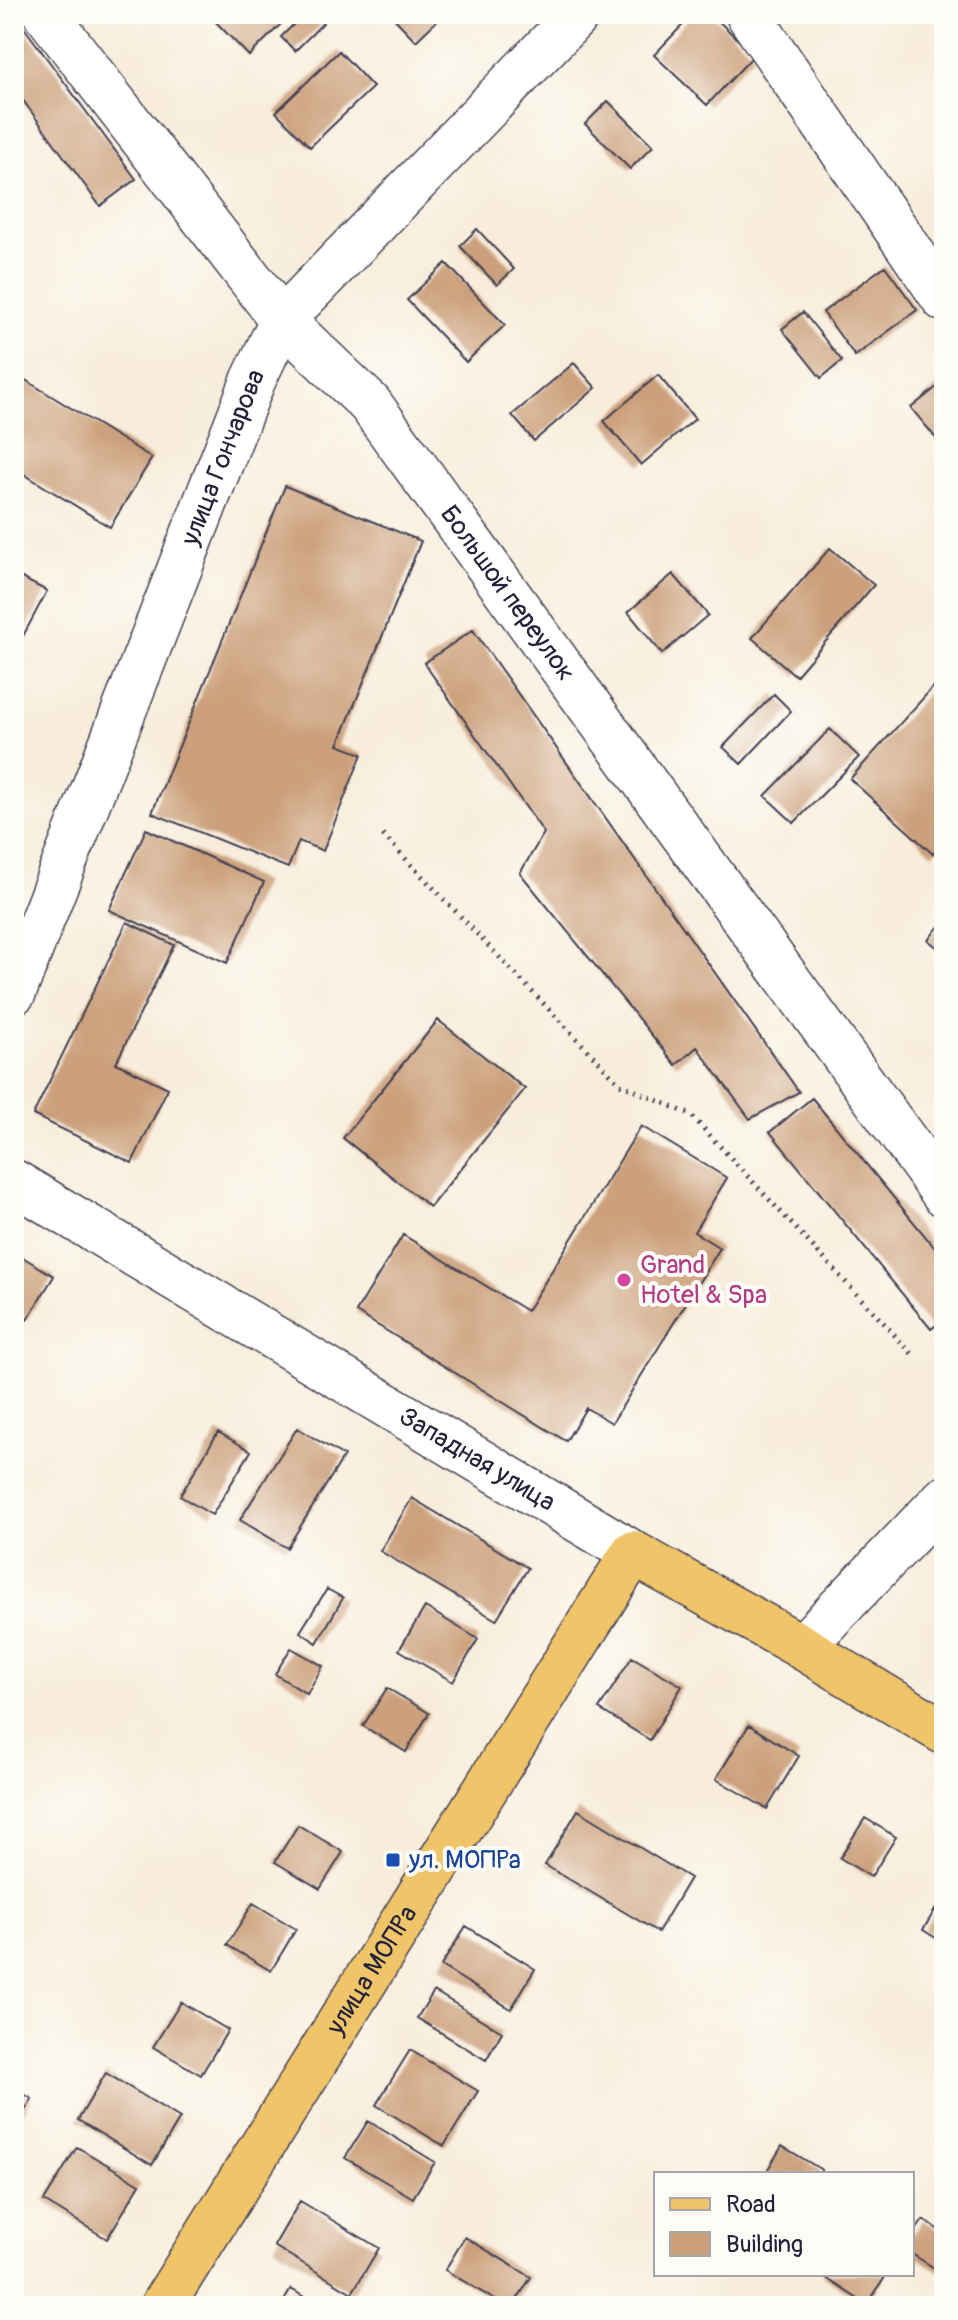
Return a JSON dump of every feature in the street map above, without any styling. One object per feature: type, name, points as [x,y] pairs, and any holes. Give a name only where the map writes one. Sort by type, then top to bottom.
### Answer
[{"type":"main road","name":"Западная улица","points":[[633,1553],[802,1647],[944,1732]]},
{"type":"main road","name":"улица МОПРа","points":[[162,2306],[633,1553]]},
{"type":"street","name":"Большой переулок","points":[[46,14],[282,320],[370,404],[944,1194]]},
{"type":"street","name":"улица Гончарова","points":[[14,992],[253,381],[282,320],[578,14]]},
{"type":"street","points":[[748,14],[944,299]]},
{"type":"street","name":"Западная улица","points":[[14,1182],[633,1553]]},
{"type":"street","points":[[802,1647],[944,1499]]},
{"type":"path","points":[[383,835],[620,1084],[691,1115],[914,1356]]},
{"type":"building","points":[[14,14],[136,179],[100,206],[14,88]]},
{"type":"building","points":[[291,14],[249,56],[210,16]]},
{"type":"building","points":[[304,14],[314,14],[323,23],[295,51],[281,37]]},
{"type":"building","points":[[390,14],[444,14],[416,41]]},
{"type":"building","points":[[693,14],[711,14],[754,55],[707,105],[654,55]]},
{"type":"building","points":[[339,51],[373,87],[310,147],[276,112]]},
{"type":"building","points":[[608,101],[653,146],[630,169],[585,124]]},
{"type":"building","points":[[477,229],[514,269],[497,285],[460,246]]},
{"type":"building","points":[[446,263],[505,325],[466,362],[407,300]]},
{"type":"building","points":[[885,266],[917,310],[855,356],[823,312]]},
{"type":"building","points":[[803,312],[842,361],[821,378],[782,329]]},
{"type":"building","points":[[574,363],[596,388],[534,441],[512,415]]},
{"type":"building","points":[[14,373],[152,458],[110,527],[14,468]]},
{"type":"building","points":[[658,375],[695,419],[641,465],[604,421]]},
{"type":"building","points":[[944,381],[944,448],[911,408]]},
{"type":"building","points":[[285,486],[421,541],[338,745],[362,754],[323,851],[299,841],[288,868],[152,813]]},
{"type":"building","points":[[830,548],[874,585],[796,676],[752,638]]},
{"type":"building","points":[[14,574],[47,591],[14,653]]},
{"type":"building","points":[[673,574],[708,615],[662,654],[628,612]]},
{"type":"building","points":[[473,630],[799,1092],[750,1119],[697,1047],[676,1065],[520,873],[544,833],[424,663]]},
{"type":"building","points":[[944,675],[944,841],[933,854],[850,779]]},
{"type":"building","points":[[774,694],[791,711],[741,764],[723,747]]},
{"type":"building","points":[[830,729],[859,757],[794,823],[765,796]]},
{"type":"building","points":[[146,829],[264,882],[227,963],[109,910]]},
{"type":"building","points":[[944,920],[944,953],[928,940]]},
{"type":"building","points":[[127,922],[174,945],[116,1063],[168,1088],[132,1163],[33,1115]]},
{"type":"building","points":[[438,1020],[525,1089],[430,1207],[343,1138]]},
{"type":"building","points":[[812,1098],[944,1259],[944,1319],[931,1329],[770,1132]]},
{"type":"building","name":"Grand Hotel & Spa","points":[[641,1126],[727,1178],[694,1232],[720,1248],[612,1423],[586,1408],[566,1441],[356,1312],[403,1235],[527,1311]]},
{"type":"building","points":[[14,1252],[54,1276],[27,1320],[14,1313]]},
{"type":"building","points":[[297,1428],[344,1456],[287,1548],[240,1520]]},
{"type":"building","points":[[218,1432],[251,1451],[212,1515],[180,1496]]},
{"type":"building","points":[[412,1498],[528,1568],[496,1620],[380,1551]]},
{"type":"building","points":[[327,1589],[343,1598],[317,1643],[300,1632]]},
{"type":"building","points":[[425,1607],[478,1639],[453,1682],[399,1650]]},
{"type":"building","points":[[291,1648],[323,1666],[307,1694],[275,1674]]},
{"type":"building","points":[[632,1657],[682,1686],[650,1740],[599,1709]]},
{"type":"building","points":[[387,1688],[429,1713],[406,1752],[363,1726]]},
{"type":"building","points":[[749,1725],[799,1756],[767,1809],[716,1779]]},
{"type":"building","points":[[578,1810],[690,1878],[658,1932],[545,1865]]},
{"type":"building","points":[[865,1818],[896,1837],[871,1877],[840,1858]]},
{"type":"building","points":[[298,1825],[343,1852],[320,1889],[275,1862]]},
{"type":"building","points":[[944,1895],[944,1943],[923,1930]]},
{"type":"building","points":[[253,1903],[296,1929],[271,1971],[227,1945]]},
{"type":"building","points":[[466,1926],[535,1969],[511,2009],[441,1966]]},
{"type":"building","points":[[434,1991],[502,2032],[486,2060],[417,2018]]},
{"type":"building","points":[[181,2002],[228,2030],[201,2075],[153,2047]]},
{"type":"building","points":[[410,2050],[478,2091],[444,2146],[376,2105]]},
{"type":"building","points":[[106,2073],[180,2118],[152,2165],[78,2120]]},
{"type":"building","points":[[14,2088],[32,2099],[14,2128]]},
{"type":"building","points":[[368,2121],[435,2162],[413,2198],[345,2158]]},
{"type":"building","points":[[782,2146],[822,2170],[820,2172],[766,2172]]},
{"type":"building","points":[[77,2147],[140,2184],[107,2239],[44,2201]]},
{"type":"building","points":[[300,2201],[379,2248],[352,2293],[274,2246]]},
{"type":"building","points":[[923,2220],[944,2233],[944,2274],[914,2255],[914,2233]]},
{"type":"building","points":[[465,2237],[531,2277],[513,2306],[505,2306],[445,2270]]},
{"type":"building","points":[[823,2276],[886,2276],[867,2305]]},
{"type":"building","points":[[291,2289],[319,2306],[281,2306]]},
{"type":"place","name":"Grand Hotel & Spa","points":[[624,1280]]},
{"type":"place","name":"ул. МОПРа","points":[[393,1860]]}]
